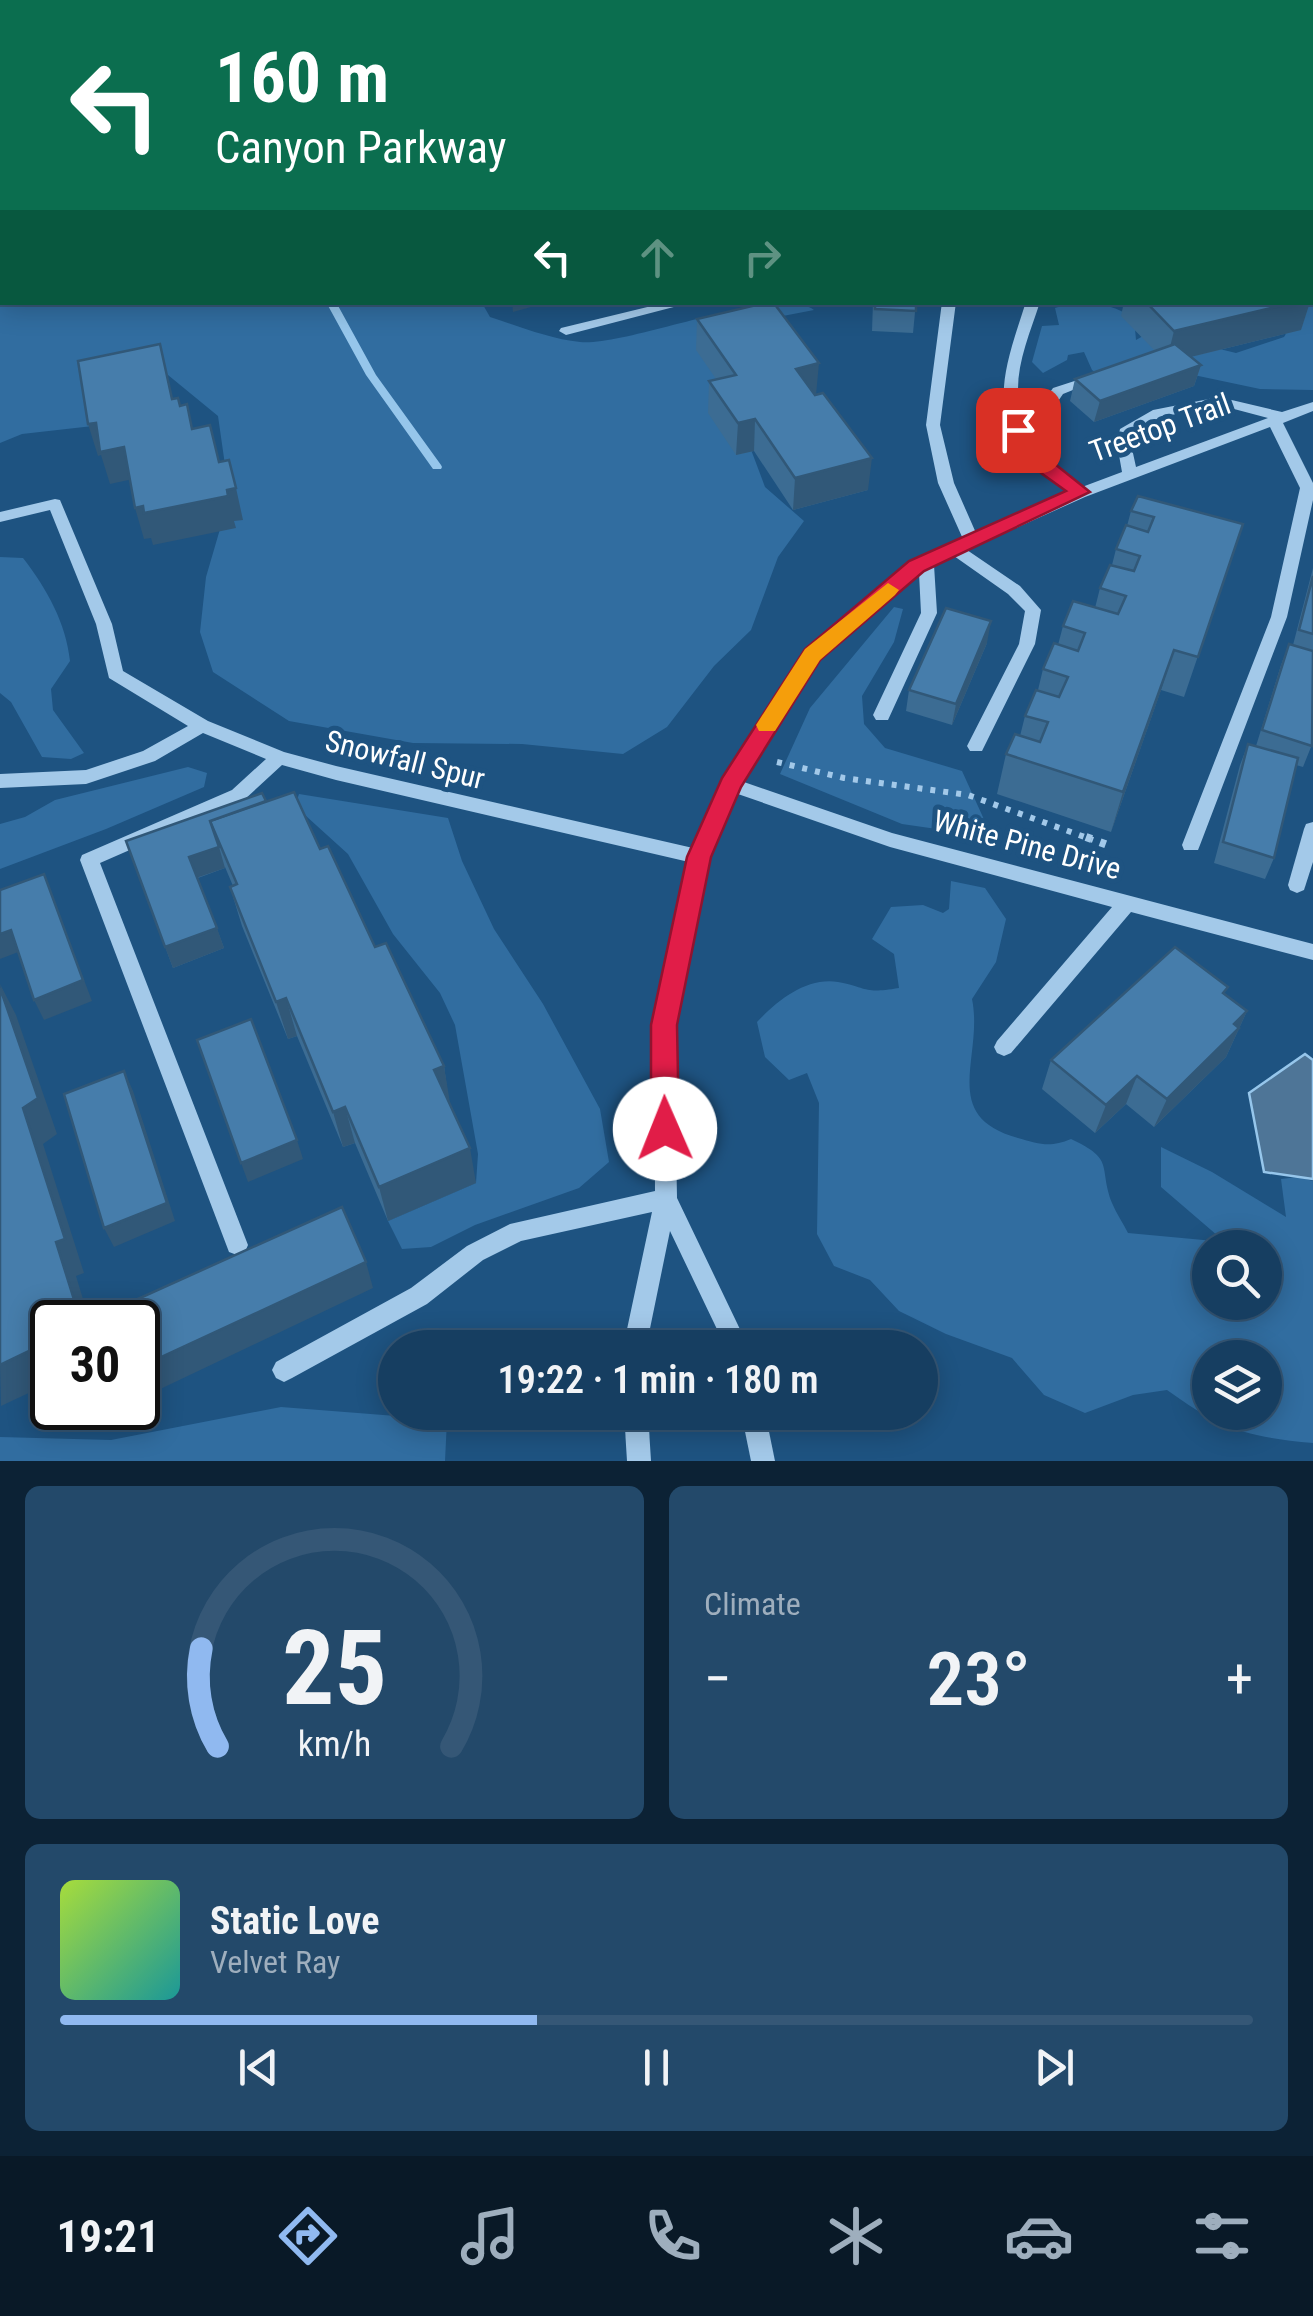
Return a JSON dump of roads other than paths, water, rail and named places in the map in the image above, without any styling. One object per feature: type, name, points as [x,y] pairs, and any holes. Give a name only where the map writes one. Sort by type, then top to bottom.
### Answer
[{"type":"street","points":[[566,331],[674,305]]},
{"type":"street","points":[[949,305],[933,426],[946,483],[964,545],[1032,610],[1027,644],[976,746]]},
{"type":"street","points":[[1032,305],[1008,382],[1018,430],[1048,468],[1080,492]]},
{"type":"street","points":[[1025,438],[1058,391],[1112,372]]},
{"type":"street","points":[[1130,474],[1124,444],[1126,429],[1158,413],[1219,400],[1278,419],[1310,491],[1279,618],[1191,846]]},
{"type":"street","name":"Treetop Trail","points":[[638,1330],[666,1199],[664,1025],[699,857],[730,784],[812,654],[926,562],[1080,492],[1313,406]]},
{"type":"street","name":"Snowfall Spur","points":[[0,517],[55,504],[104,624],[115,674],[202,726],[279,757],[699,857]]},
{"type":"street","points":[[882,716],[929,613],[926,562]]},
{"type":"street","points":[[0,781],[86,778],[149,756],[202,726]]},
{"type":"street","points":[[237,1245],[89,860],[238,795],[279,757]]},
{"type":"street","name":"White Pine Drive","points":[[730,784],[890,840],[1313,952]]},
{"type":"street","points":[[1297,886],[1313,828]]},
{"type":"street","points":[[1004,1047],[1127,903]]},
{"type":"street","points":[[284,1370],[419,1296],[475,1254],[518,1231],[666,1199]]},
{"type":"street","name":"Treetop Trail","points":[[666,1199],[729,1330]]},
{"type":"street","points":[[637,1430],[639,1461]]},
{"type":"street","points":[[757,1430],[763,1461]]},
{"type":"waterway","points":[[333,305],[371,375],[437,467]]}]
